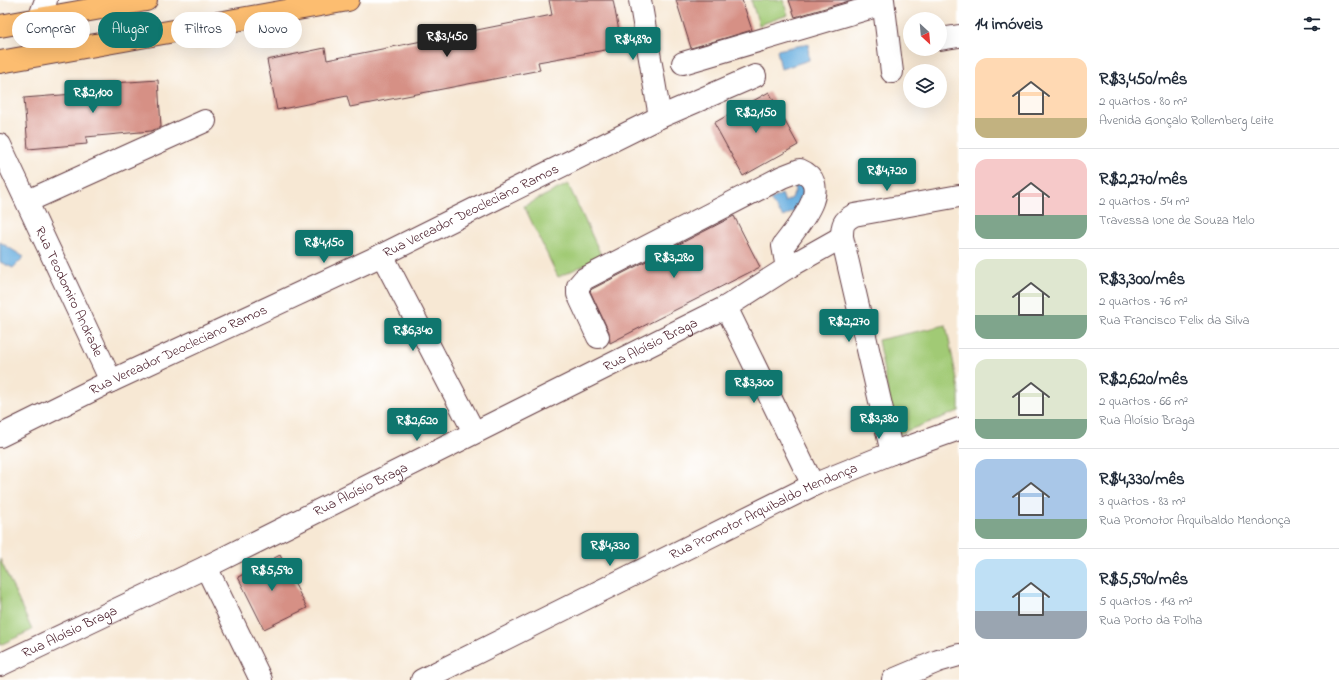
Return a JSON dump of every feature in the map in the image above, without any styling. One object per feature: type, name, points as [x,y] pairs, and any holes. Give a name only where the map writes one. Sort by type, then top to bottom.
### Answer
[{"type":"main road","points":[[0,26],[42,10],[146,0]]},
{"type":"main road","points":[[0,62],[348,0]]},
{"type":"street","points":[[640,0],[660,117]]},
{"type":"street","points":[[683,63],[883,2],[892,72]]},
{"type":"street","points":[[947,38],[959,36]]},
{"type":"street","name":"Rua Vereador Deocleciano Ramos","points":[[0,436],[112,381],[382,255],[660,117],[755,76]]},
{"type":"street","points":[[28,201],[205,121]]},
{"type":"street","name":"Rua Teodomiro Andrade","points":[[0,145],[28,201],[112,381]]},
{"type":"street","points":[[598,337],[578,294],[578,286],[584,279],[782,177],[800,170],[810,175],[814,183],[815,192],[812,204],[783,246],[787,268]]},
{"type":"street","name":"Rua Aloísio Braga","points":[[0,665],[206,567],[726,307],[842,232],[846,219],[854,215],[959,196]]},
{"type":"street","points":[[842,232],[892,453]]},
{"type":"street","points":[[382,255],[474,432]]},
{"type":"street","points":[[726,307],[813,485]]},
{"type":"street","name":"Rua Promotor Arquibaldo Mendonça","points":[[422,680],[813,485],[892,453],[959,429]]},
{"type":"street","points":[[206,567],[261,680]]},
{"type":"street","points":[[893,680],[938,661],[959,655]]},
{"type":"green space","points":[[751,0],[783,0],[788,15],[759,25]]},
{"type":"green space","points":[[568,184],[602,257],[558,277],[524,206]]},
{"type":"green space","points":[[946,325],[959,390],[959,411],[896,435],[878,340]]},
{"type":"green space","points":[[0,559],[32,630],[0,645]]},
{"type":"water","points":[[808,44],[809,60],[781,69],[777,50]]},
{"type":"water","points":[[805,177],[803,207],[783,217],[770,200],[782,194],[785,202],[792,198],[795,191],[793,183]]},
{"type":"water","points":[[0,242],[24,257],[13,268],[0,262]]},
{"type":"building","points":[[549,0],[613,0],[622,47],[538,62],[540,70],[350,107],[347,96],[277,110],[267,60],[325,48],[327,60],[552,15]]},
{"type":"building","points":[[676,0],[742,0],[752,30],[691,48]]},
{"type":"building","points":[[789,0],[852,0],[795,17]]},
{"type":"building","points":[[158,80],[161,127],[151,131],[86,137],[87,144],[28,149],[24,98],[99,92],[99,84]]},
{"type":"building","points":[[769,92],[798,145],[743,176],[714,123]]},
{"type":"building","points":[[734,216],[760,267],[610,343],[609,332],[590,291]]},
{"type":"building","points":[[280,555],[307,608],[264,629],[238,577]]}]
